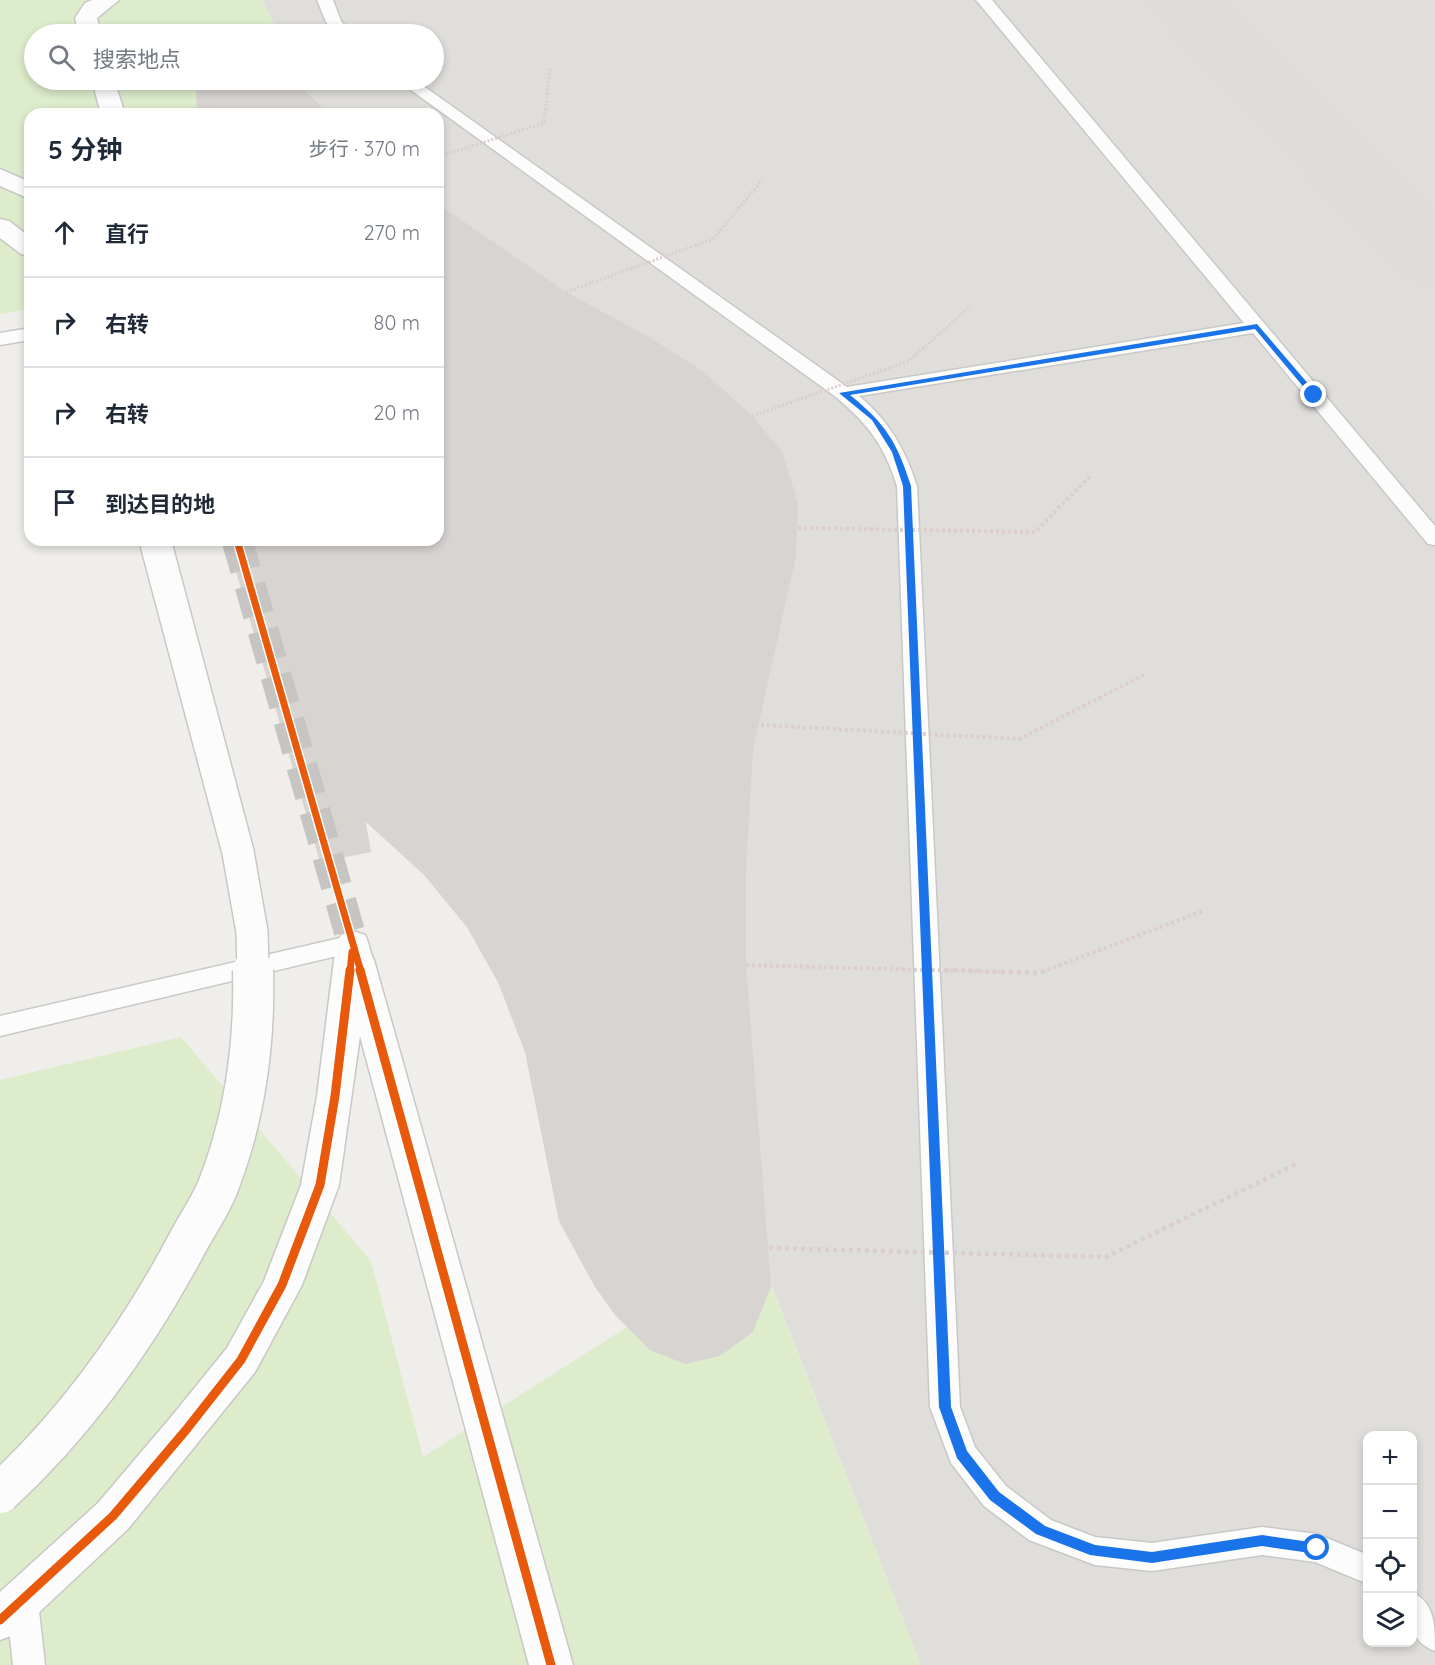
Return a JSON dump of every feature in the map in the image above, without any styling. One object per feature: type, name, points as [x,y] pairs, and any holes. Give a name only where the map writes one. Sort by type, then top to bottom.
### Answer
[{"type":"street","points":[[88,24],[86,18],[93,8],[108,0]]},
{"type":"street","points":[[106,90],[111,108]]},
{"type":"street","points":[[0,176],[24,189]]},
{"type":"street","points":[[0,226],[24,244]]},
{"type":"street","points":[[0,1492],[25,1470],[102,1380],[167,1282],[219,1185],[245,1093],[254,1012],[252,932],[238,852],[157,546]]},
{"type":"street","points":[[11,1611],[113,1516],[186,1430],[241,1360],[282,1286],[320,1185],[335,1096],[353,944]]},
{"type":"street","points":[[353,944],[551,1665]]},
{"type":"lane","points":[[325,0],[336,24]]},
{"type":"lane","points":[[984,0],[1435,539]]},
{"type":"lane","points":[[419,90],[843,393],[874,418],[896,452],[907,486],[945,1407],[962,1454],[994,1496],[1040,1530],[1095,1551],[1152,1557],[1262,1541],[1317,1548],[1363,1568]]},
{"type":"lane","points":[[843,393],[1257,327]]},
{"type":"lane","points":[[0,339],[24,335]]},
{"type":"lane","points":[[0,1026],[353,944]]},
{"type":"lane","points":[[11,1611],[29,1665]]},
{"type":"lane","points":[[1417,1611],[1435,1636]]},
{"type":"path","points":[[444,155],[544,123],[550,69]]},
{"type":"path","points":[[566,292],[713,239],[762,180]]},
{"type":"path","points":[[752,416],[909,361],[971,306]]},
{"type":"path","points":[[798,528],[1035,532],[1091,475]]},
{"type":"path","points":[[761,725],[1019,739],[1144,675]]},
{"type":"path","points":[[746,965],[1039,973],[1203,911]]},
{"type":"path","points":[[769,1248],[1106,1257],[1296,1164]]},
{"type":"shaded area","points":[[262,0],[1435,0],[1435,1665],[921,1665],[772,1287],[753,1332],[720,1356],[686,1364],[650,1350],[616,1316],[595,1287],[559,1221],[525,1052],[498,982],[467,927],[424,874],[366,822],[371,852],[320,862],[229,546],[444,546],[444,108],[196,108],[194,90],[444,90],[444,24],[274,24]]},
{"type":"green space","points":[[0,0],[262,0],[274,24],[24,24],[24,90],[196,90],[197,108],[24,108],[24,310],[0,314]]},
{"type":"green space","points":[[181,1037],[371,1261],[423,1457],[627,1327],[650,1350],[685,1364],[753,1332],[771,1286],[921,1665],[0,1665],[0,1080]]},
{"type":"building","points":[[196,90],[304,90],[323,108],[197,108]]},
{"type":"building","points":[[444,208],[566,292],[649,337],[704,372],[752,416],[783,453],[798,504],[796,556],[753,750],[746,869],[746,965],[771,1286],[753,1332],[720,1356],[685,1364],[650,1350],[616,1316],[595,1287],[559,1221],[525,1052],[498,982],[467,927],[424,875],[365,821],[371,852],[320,862],[229,546],[444,546]]},
{"type":"taxiway","points":[[1182,0],[1435,262]]},
{"type":"tunnel","points":[[239,546],[353,944]]},
{"type":"cycle path","points":[[239,546],[353,944],[551,1665]]},
{"type":"cycle path","points":[[0,1620],[113,1516],[186,1430],[241,1360],[282,1285],[320,1185],[335,1096],[352,952]]},
{"type":"route","points":[[1314,395],[1257,327],[843,393],[874,418],[896,452],[907,486],[945,1407],[962,1454],[994,1496],[1040,1530],[1095,1551],[1152,1557],[1262,1541],[1317,1548]]}]
